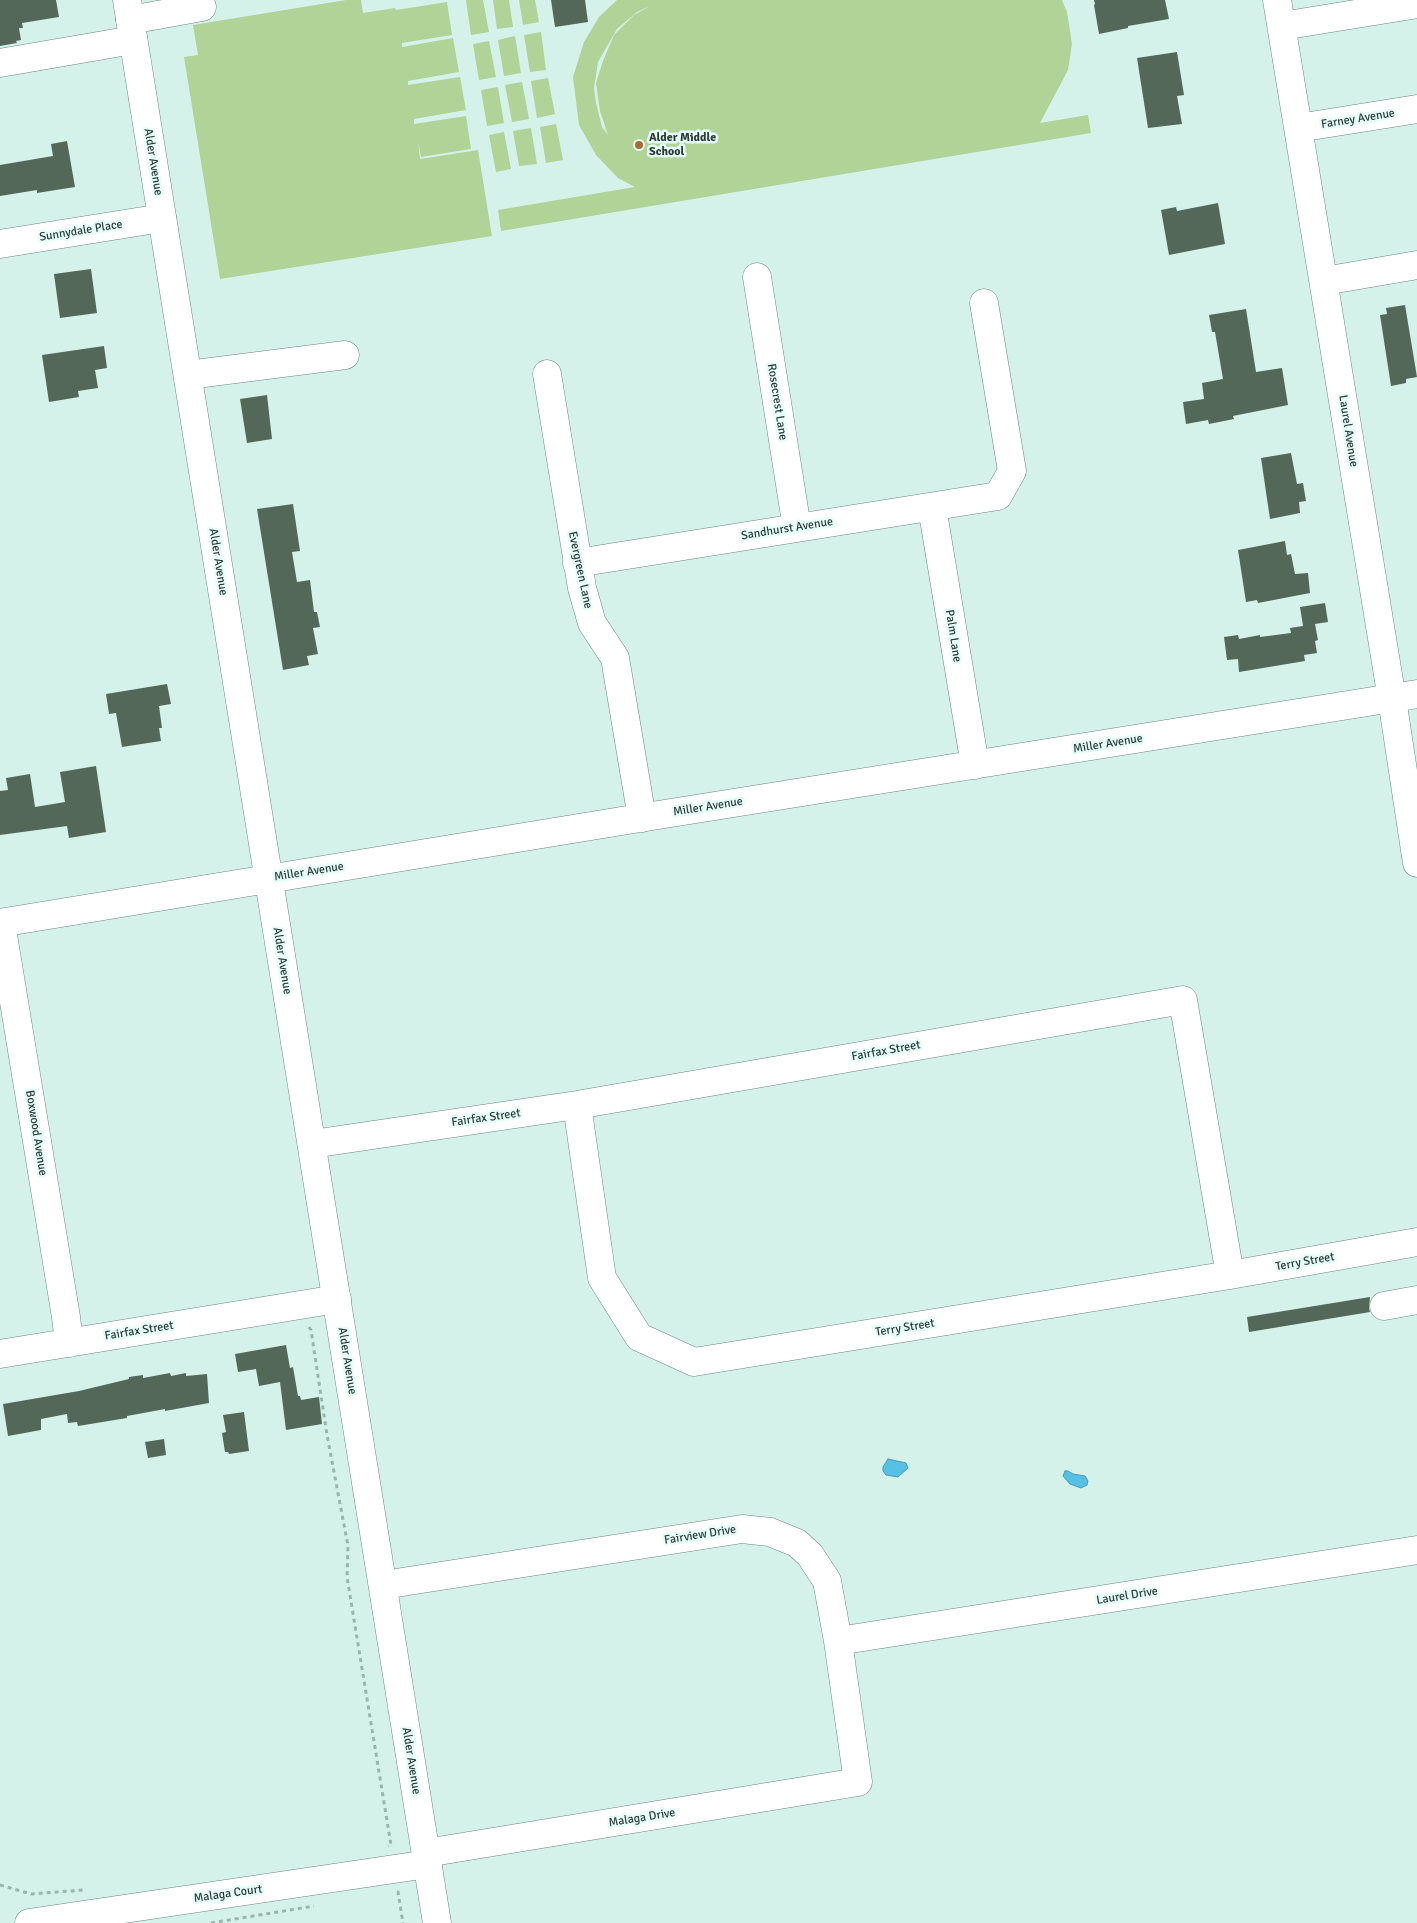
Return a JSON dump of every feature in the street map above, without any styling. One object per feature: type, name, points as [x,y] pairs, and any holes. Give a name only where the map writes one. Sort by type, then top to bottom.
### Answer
[{"type":"street","points":[[1280,13],[1417,4]]},
{"type":"street","points":[[0,63],[130,20],[202,7]]},
{"type":"street","name":"Laurel Avenue","points":[[1280,13],[1324,281],[1405,697],[1417,863]]},
{"type":"street","name":"Alder Avenue","points":[[130,20],[438,1923]]},
{"type":"street","name":"Farney Avenue","points":[[1298,128],[1417,109]]},
{"type":"street","name":"Sunnydale Place","points":[[0,244],[162,218]]},
{"type":"street","points":[[1324,281],[1417,265]]},
{"type":"street","name":"Rosecrest Lane","points":[[757,277],[798,528]]},
{"type":"street","name":"Sandhurst Avenue","points":[[576,563],[998,496],[1012,471],[984,303]]},
{"type":"street","points":[[188,376],[346,355]]},
{"type":"street","name":"Evergreen Lane","points":[[547,374],[576,563],[592,623],[615,658],[642,818]]},
{"type":"street","name":"Palm Lane","points":[[932,507],[975,765]]},
{"type":"street","name":"Miller Avenue","points":[[0,923],[642,818],[1405,697]]},
{"type":"street","name":"Boxwood Avenue","points":[[0,923],[69,1343]]},
{"type":"street","name":"Fairfax Street","points":[[312,1144],[577,1105],[1183,1000],[1230,1275]]},
{"type":"street","name":"Terry Street","points":[[577,1105],[602,1278],[639,1337],[694,1362],[1230,1275],[1417,1242]]},
{"type":"street","name":"Fairfax Street","points":[[0,1354],[336,1299]]},
{"type":"street","points":[[1384,1306],[1417,1300]]},
{"type":"street","name":"Fairview Drive","points":[[383,1586],[742,1528],[770,1532],[797,1543],[810,1555],[827,1581],[838,1641],[858,1782]]},
{"type":"street","name":"Laurel Drive","points":[[838,1641],[1417,1550]]},
{"type":"street","name":"Malaga Drive","points":[[427,1858],[858,1782]]},
{"type":"street","name":"Malaga Court","points":[[29,1923],[427,1858]]},
{"type":"path","points":[[305,1326],[311,1330],[327,1435],[348,1546],[347,1577],[391,1845],[382,1847]]},
{"type":"path","points":[[0,1885],[31,1894],[84,1890]]},
{"type":"path","points":[[388,1894],[398,1892],[403,1923]]},
{"type":"path","points":[[211,1923],[320,1905]]},
{"type":"green space","points":[[346,0],[361,0],[363,13],[447,2],[452,35],[402,43],[402,47],[453,38],[459,72],[408,81],[408,85],[460,77],[466,110],[414,119],[414,124],[466,116],[471,149],[421,157],[418,141],[420,159],[478,150],[492,236],[220,279],[184,57],[198,55],[193,25]]},
{"type":"green space","points":[[466,0],[483,0],[489,32],[471,35]]},
{"type":"green space","points":[[493,0],[509,0],[513,27],[497,29]]},
{"type":"green space","points":[[519,0],[535,0],[539,22],[523,25]]},
{"type":"green space","points":[[617,0],[1062,0],[1067,12],[1072,44],[1068,70],[1040,123],[1088,115],[1091,133],[501,231],[498,210],[635,187],[618,178],[596,155],[579,125],[573,77],[584,42],[599,17]],"holes":[[[650,6],[634,15],[614,35],[596,83],[600,111],[608,135],[602,127],[596,103],[594,88],[598,62],[617,29],[637,12]]]},
{"type":"green space","points":[[541,32],[546,70],[530,72],[524,35]]},
{"type":"green space","points":[[515,36],[521,73],[504,76],[498,40]]},
{"type":"green space","points":[[489,41],[496,77],[479,80],[473,44]]},
{"type":"green space","points":[[548,78],[555,114],[537,118],[531,81]]},
{"type":"green space","points":[[522,82],[529,119],[512,122],[505,85]]},
{"type":"green space","points":[[498,87],[504,123],[487,126],[481,90]]},
{"type":"green space","points":[[556,124],[563,160],[546,163],[540,127]]},
{"type":"green space","points":[[531,128],[537,164],[519,166],[513,131]]},
{"type":"green space","points":[[504,132],[511,169],[496,172],[489,135]]},
{"type":"water","points":[[888,1459],[906,1463],[908,1468],[898,1477],[886,1475],[883,1467]]},
{"type":"water","points":[[1065,1471],[1085,1476],[1088,1481],[1087,1485],[1081,1488],[1070,1484],[1063,1476]]},
{"type":"building","points":[[0,0],[56,0],[59,17],[22,23],[23,28],[19,28],[21,40],[16,41],[17,43],[0,46]]},
{"type":"building","points":[[551,0],[585,0],[588,22],[555,27]]},
{"type":"building","points":[[1094,0],[1165,0],[1169,19],[1128,26],[1128,28],[1099,34]]},
{"type":"building","points":[[1177,52],[1184,95],[1177,96],[1182,124],[1148,128],[1137,58]]},
{"type":"building","points":[[67,141],[75,187],[37,193],[37,190],[0,196],[0,165],[53,156],[51,144]]},
{"type":"building","points":[[1218,203],[1225,244],[1169,255],[1161,210],[1176,207],[1177,211]]},
{"type":"building","points":[[91,269],[97,313],[60,318],[54,274]]},
{"type":"building","points":[[1405,305],[1417,377],[1406,379],[1406,383],[1391,386],[1380,315],[1387,314],[1386,308]]},
{"type":"building","points":[[1246,309],[1256,372],[1282,368],[1288,405],[1233,416],[1234,419],[1209,424],[1208,420],[1186,424],[1183,402],[1204,399],[1202,383],[1223,379],[1215,332],[1212,332],[1209,315]]},
{"type":"building","points":[[104,346],[107,368],[95,370],[98,388],[78,391],[79,397],[49,402],[42,355]]},
{"type":"building","points":[[267,395],[272,439],[247,443],[240,399]]},
{"type":"building","points":[[1291,453],[1297,484],[1303,483],[1306,501],[1299,502],[1300,513],[1270,519],[1261,458]]},
{"type":"building","points":[[293,504],[300,551],[292,552],[297,582],[310,580],[314,612],[317,612],[320,627],[313,628],[318,654],[307,656],[309,665],[283,670],[257,509]]},
{"type":"building","points":[[1285,541],[1287,555],[1291,554],[1295,574],[1308,573],[1310,593],[1258,603],[1257,600],[1246,602],[1238,550]]},
{"type":"building","points":[[1325,603],[1328,622],[1315,624],[1318,640],[1315,641],[1317,653],[1304,655],[1305,661],[1239,672],[1238,659],[1227,660],[1224,637],[1238,635],[1239,639],[1260,635],[1260,637],[1291,633],[1290,628],[1303,626],[1300,607]]},
{"type":"building","points":[[167,684],[171,704],[159,706],[162,728],[159,728],[161,741],[122,747],[116,713],[109,714],[106,694]]},
{"type":"building","points":[[96,766],[106,832],[69,838],[67,826],[0,835],[0,791],[8,790],[6,778],[30,774],[35,807],[65,802],[60,772]]},
{"type":"building","points":[[1370,1297],[1370,1312],[1249,1332],[1247,1317]]},
{"type":"building","points":[[286,1345],[290,1368],[293,1367],[298,1396],[300,1396],[301,1400],[319,1397],[322,1424],[286,1430],[280,1382],[259,1386],[256,1369],[238,1372],[235,1354]]},
{"type":"building","points":[[170,1373],[171,1376],[186,1373],[186,1376],[207,1374],[209,1403],[165,1411],[165,1409],[127,1416],[127,1418],[78,1426],[77,1422],[68,1423],[67,1414],[41,1419],[41,1430],[8,1436],[3,1404],[79,1391],[129,1379],[129,1377],[143,1375],[143,1378]]},
{"type":"building","points":[[244,1412],[249,1451],[229,1454],[225,1452],[222,1433],[226,1432],[223,1415]]},
{"type":"building","points":[[164,1439],[166,1455],[148,1458],[145,1442]]},
{"type":"place","name":"Alder Middle School","points":[[639,145]]}]
